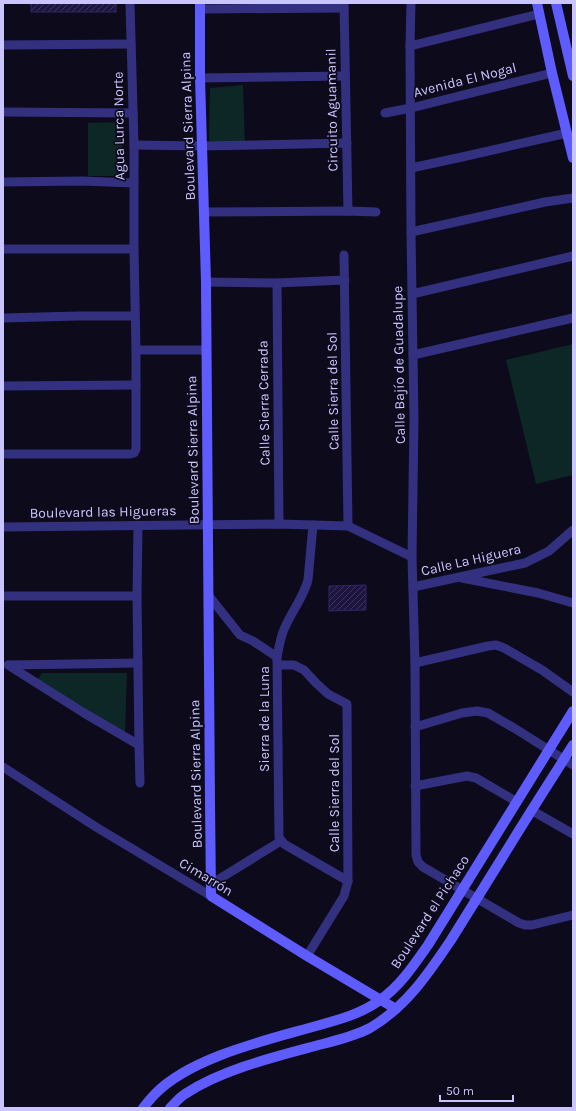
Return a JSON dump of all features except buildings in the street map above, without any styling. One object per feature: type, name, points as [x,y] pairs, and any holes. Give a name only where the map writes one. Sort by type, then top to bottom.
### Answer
[{"type":"street","name":"Agua Lurca Norte","points":[[3,454],[130,454],[134,453],[136,449],[134,145],[130,3]]},
{"type":"street","name":"Calle Bajío de Guadalupe","points":[[411,3],[410,108],[414,419],[412,557],[415,663],[416,855],[418,862],[423,867],[462,890]]},
{"type":"street","points":[[537,3],[552,73],[573,158]]},
{"type":"street","points":[[556,3],[571,60],[573,76]]},
{"type":"street","name":"Circuito Aguamanil","points":[[200,6],[344,6],[348,211]]},
{"type":"street","name":"Boulevard Sierra Alpina","points":[[200,6],[200,78],[206,282],[211,896]]},
{"type":"street","points":[[410,46],[539,14]]},
{"type":"street","points":[[3,44],[131,44]]},
{"type":"street","name":"Avenida El Nogal","points":[[384,113],[552,73]]},
{"type":"street","points":[[200,78],[346,76]]},
{"type":"street","points":[[3,112],[133,113]]},
{"type":"street","points":[[411,168],[567,133]]},
{"type":"street","points":[[134,145],[202,146],[346,143]]},
{"type":"street","points":[[3,182],[134,183]]},
{"type":"street","points":[[411,232],[545,202],[573,198]]},
{"type":"street","points":[[204,212],[376,212]]},
{"type":"street","points":[[3,249],[134,249]]},
{"type":"street","name":"Calle Sierra del Sol","points":[[344,255],[348,526]]},
{"type":"street","points":[[412,294],[573,256]]},
{"type":"street","points":[[206,282],[277,283],[345,280]]},
{"type":"street","name":"Calle Sierra Cerrada","points":[[277,283],[279,524]]},
{"type":"street","points":[[3,318],[135,316]]},
{"type":"street","points":[[413,355],[573,318]]},
{"type":"street","points":[[136,350],[206,350]]},
{"type":"street","points":[[3,386],[136,385]]},
{"type":"street","name":"Boulevard las Higueras","points":[[3,527],[279,524],[348,526],[412,557]]},
{"type":"street","name":"Sierra de la Luna","points":[[281,841],[279,837],[277,661],[283,630],[306,588],[313,524]]},
{"type":"street","points":[[138,525],[137,596],[140,783]]},
{"type":"street","name":"Calle La Higuera","points":[[413,587],[525,563],[549,551],[573,530]]},
{"type":"street","points":[[457,577],[538,593],[573,603]]},
{"type":"street","points":[[3,596],[137,596]]},
{"type":"street","points":[[209,596],[240,635],[253,641],[277,661]]},
{"type":"street","points":[[415,663],[496,645],[542,670],[573,692]]},
{"type":"street","name":"Calle Sierra del Sol","points":[[277,661],[294,665],[304,670],[328,694],[347,704],[347,888],[344,896],[307,956]]},
{"type":"street","points":[[6,665],[138,663]]},
{"type":"street","points":[[6,665],[139,745]]},
{"type":"street","name":"Boulevard el Pichaco","points":[[143,1108],[155,1094],[170,1081],[187,1070],[206,1061],[245,1047],[353,1014],[381,1000],[406,975],[428,945],[517,802],[548,749],[573,711]]},
{"type":"street","points":[[415,727],[462,713],[488,713],[573,765]]},
{"type":"street","points":[[170,1108],[184,1095],[214,1078],[297,1051],[353,1036],[381,1021],[396,1009],[412,994],[426,976],[478,898],[531,810],[573,745]]},
{"type":"street","name":"Cimarrón","points":[[3,767],[96,827],[396,1009]]},
{"type":"street","points":[[415,786],[467,776],[476,778],[517,802]]},
{"type":"street","points":[[531,810],[573,834]]},
{"type":"street","points":[[211,884],[281,841],[348,881]]},
{"type":"street","points":[[462,890],[478,898],[518,923],[525,925],[532,925],[573,915]]},
{"type":"green space","points":[[243,85],[245,144],[209,141],[210,88]]},
{"type":"green space","points":[[122,122],[122,176],[88,176],[88,123]]},
{"type":"green space","points":[[573,344],[573,475],[536,484],[506,360]]},
{"type":"green space","points":[[42,673],[127,673],[125,733],[39,683],[38,679]]}]
